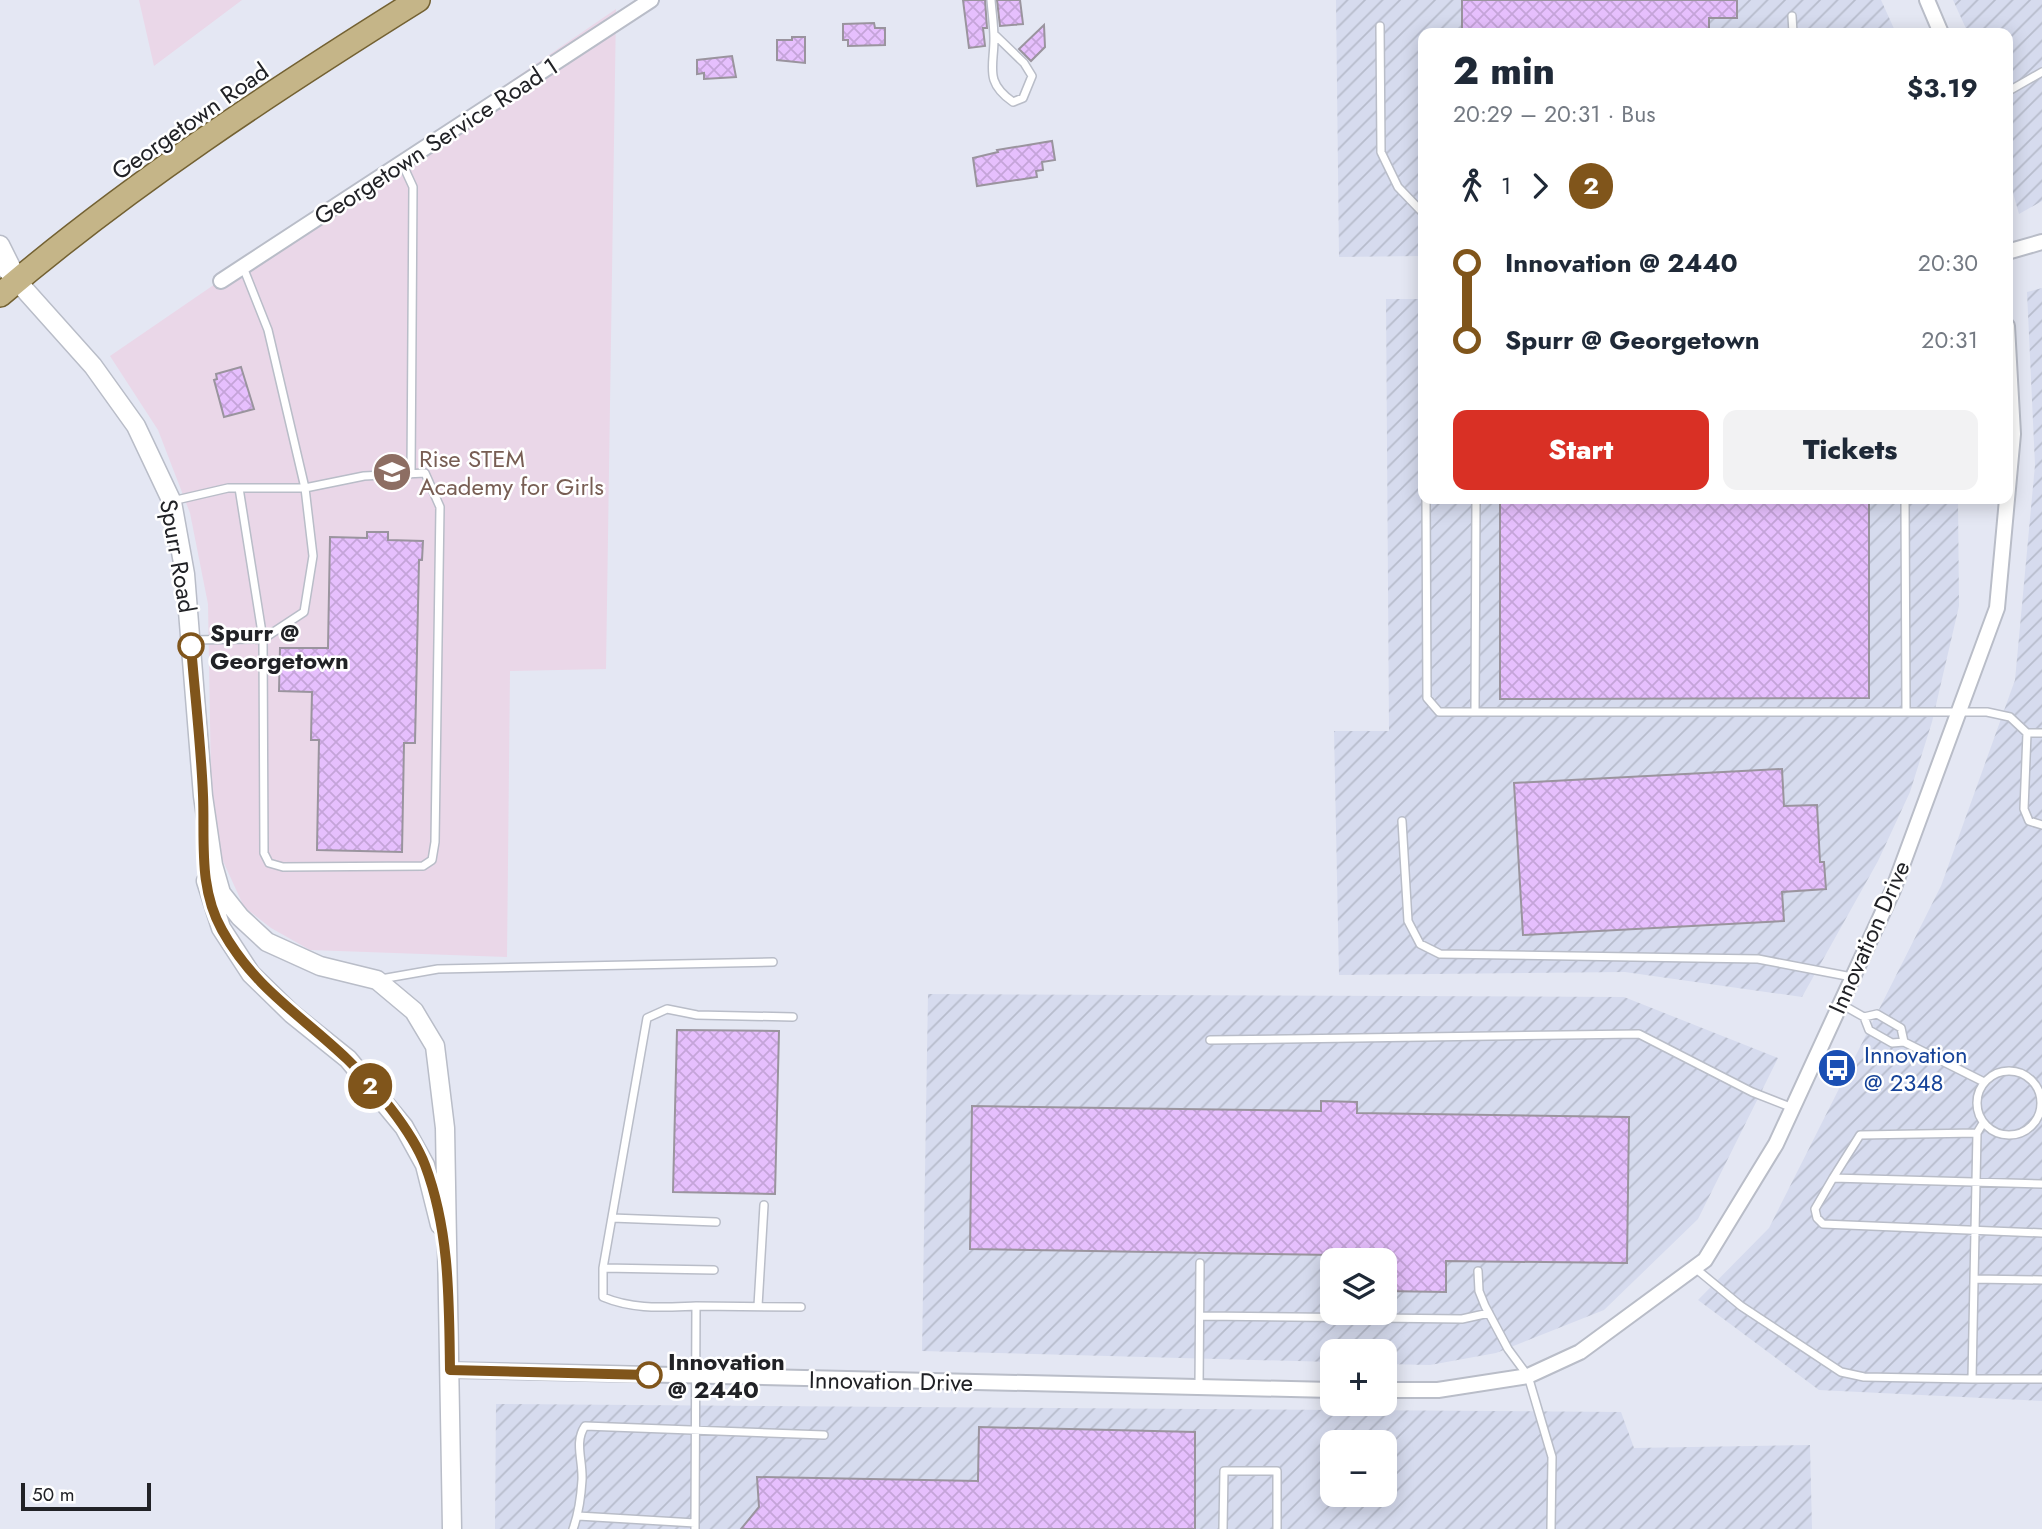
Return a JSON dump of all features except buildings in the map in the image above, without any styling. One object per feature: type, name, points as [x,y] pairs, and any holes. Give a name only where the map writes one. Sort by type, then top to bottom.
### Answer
[{"type":"main road","name":"Georgetown Road","points":[[9,288],[244,114],[418,0]]},
{"type":"street","name":"Georgetown Service Road 1","points":[[221,281],[651,0]]},
{"type":"street","points":[[1927,0],[1939,28]]},
{"type":"street","points":[[2013,250],[2042,242]]},
{"type":"street","name":"Spurr Road","points":[[0,245],[9,288]]},
{"type":"street","name":"Spurr Road","points":[[0,262],[9,288],[93,366],[136,426],[172,502],[185,574],[203,796],[213,865],[221,893],[240,918],[267,942],[320,966],[377,980],[414,1011],[435,1046],[445,1128],[452,1529]]},
{"type":"street","name":"Innovation Drive","points":[[1397,1390],[1438,1390],[1528,1376],[1580,1352],[1705,1260],[1776,1144],[1893,890],[1997,608],[2006,504]]},
{"type":"street","name":"Spurr Road","points":[[203,796],[202,870],[221,928],[251,974],[292,1014],[348,1059],[404,1127],[425,1165],[448,1263]]},
{"type":"street","name":"Innovation Drive","points":[[450,1370],[1320,1390]]},
{"type":"lane","points":[[991,0],[994,34],[992,78],[1002,94],[1013,102],[1023,98],[1032,76],[1024,63],[994,34]]},
{"type":"lane","points":[[1793,16],[1793,28]]},
{"type":"lane","points":[[1380,26],[1381,152],[1398,187],[1418,208]]},
{"type":"lane","points":[[2013,89],[2042,72]]},
{"type":"lane","points":[[402,163],[413,187],[411,474]]},
{"type":"lane","points":[[191,640],[263,639],[304,612],[313,556],[305,488],[268,330],[242,267]]},
{"type":"lane","points":[[172,502],[239,488],[305,488],[364,476],[425,473],[440,507],[435,842],[432,860],[423,866],[283,867],[269,863],[264,853],[263,639],[239,488]]},
{"type":"lane","points":[[1426,504],[1427,698],[1439,712],[1987,712],[2010,717],[2027,733],[2042,733]]},
{"type":"lane","points":[[1475,712],[1476,504]]},
{"type":"lane","points":[[1905,504],[1906,710]]},
{"type":"lane","points":[[2027,733],[2024,810],[2029,821],[2042,825]]},
{"type":"lane","points":[[1402,821],[1408,921],[1420,944],[1440,954],[1758,959],[1853,978]]},
{"type":"lane","points":[[377,980],[438,969],[773,962]]},
{"type":"lane","points":[[1841,1003],[1864,1017],[1869,1030],[1892,1043],[1904,1042],[1984,1082]]},
{"type":"lane","points":[[793,1017],[697,1015],[667,1009],[647,1018],[603,1268],[603,1297],[619,1304],[652,1308],[801,1307]]},
{"type":"lane","points":[[1864,1017],[1877,1014],[1901,1028],[1904,1042]]},
{"type":"lane","points":[[1210,1040],[1639,1034],[1752,1092],[1793,1108]]},
{"type":"lane","points":[[2002,1071],[2024,1074],[2039,1089],[2042,1100],[2037,1120],[2021,1134],[2000,1135],[1983,1123],[1977,1102],[1984,1082],[2002,1071]]},
{"type":"lane","points":[[1972,1380],[1977,1133],[1983,1123]]},
{"type":"lane","points":[[1977,1133],[1860,1135],[1815,1209],[1817,1218],[1823,1224],[2042,1233]]},
{"type":"lane","points":[[1833,1178],[2042,1184]]},
{"type":"lane","points":[[758,1306],[764,1205]]},
{"type":"lane","points":[[612,1219],[716,1222]]},
{"type":"lane","points":[[1199,1388],[1200,1263]]},
{"type":"lane","points":[[603,1268],[714,1270]]},
{"type":"lane","points":[[1695,1268],[1741,1306],[1841,1372],[1864,1377],[2042,1379]]},
{"type":"lane","points":[[1478,1271],[1479,1291],[1489,1313],[1508,1349],[1528,1376],[1552,1457],[1551,1529]]},
{"type":"lane","points":[[1974,1279],[2042,1280]]},
{"type":"lane","points":[[578,1516],[695,1526],[696,1306]]},
{"type":"lane","points":[[1201,1316],[1462,1319],[1489,1313]]},
{"type":"lane","points":[[573,1529],[578,1516],[582,1478],[579,1435],[585,1426],[824,1435]]},
{"type":"lane","points":[[1223,1529],[1224,1471],[1277,1471],[1277,1529]]},
{"type":"shaded area","points":[[139,0],[242,0],[154,66]]},
{"type":"shaded area","points":[[1336,0],[1881,0],[1894,28],[1418,28],[1418,256],[1339,257]]},
{"type":"shaded area","points":[[1953,0],[2042,0],[2042,201],[2019,214],[2013,193],[2013,28],[1966,28]]},
{"type":"shaded area","name":"Rise STEM Academy for Girls","points":[[616,9],[606,669],[510,671],[507,957],[310,950],[271,928],[244,907],[212,837],[208,604],[190,513],[158,430],[110,356]]},
{"type":"shaded area","points":[[2042,288],[2042,1401],[1819,1390],[1698,1300],[1769,1228],[1941,886],[2015,680],[2035,465],[2027,292]]},
{"type":"shaded area","points":[[1386,299],[1418,299],[1418,504],[1958,504],[1959,606],[1932,722],[1910,792],[1878,861],[1802,997],[1625,972],[1339,975],[1334,731],[1389,731]]},
{"type":"shaded area","points":[[928,994],[1624,997],[1778,1058],[1698,1219],[1604,1310],[1496,1353],[1430,1365],[1397,1364],[1397,1339],[1320,1339],[1320,1362],[922,1351]]},
{"type":"shaded area","points":[[496,1404],[1320,1410],[1320,1416],[1397,1416],[1397,1410],[1621,1412],[1634,1448],[1810,1445],[1812,1529],[495,1529]]},
{"type":"bus line","name":"2","points":[[191,646],[203,796],[202,870],[221,928],[251,974],[292,1014],[348,1059],[404,1127],[425,1165],[448,1263],[450,1370],[649,1375]]},
{"type":"place","name":"Rise STEM Academy for Girls","points":[[392,472]]},
{"type":"place","name":"Spurr @ Georgetown","points":[[191,646]]},
{"type":"place","name":"Innovation @ 2348","points":[[1837,1068]]},
{"type":"place","name":"Innovation @ 2440","points":[[649,1375]]}]
